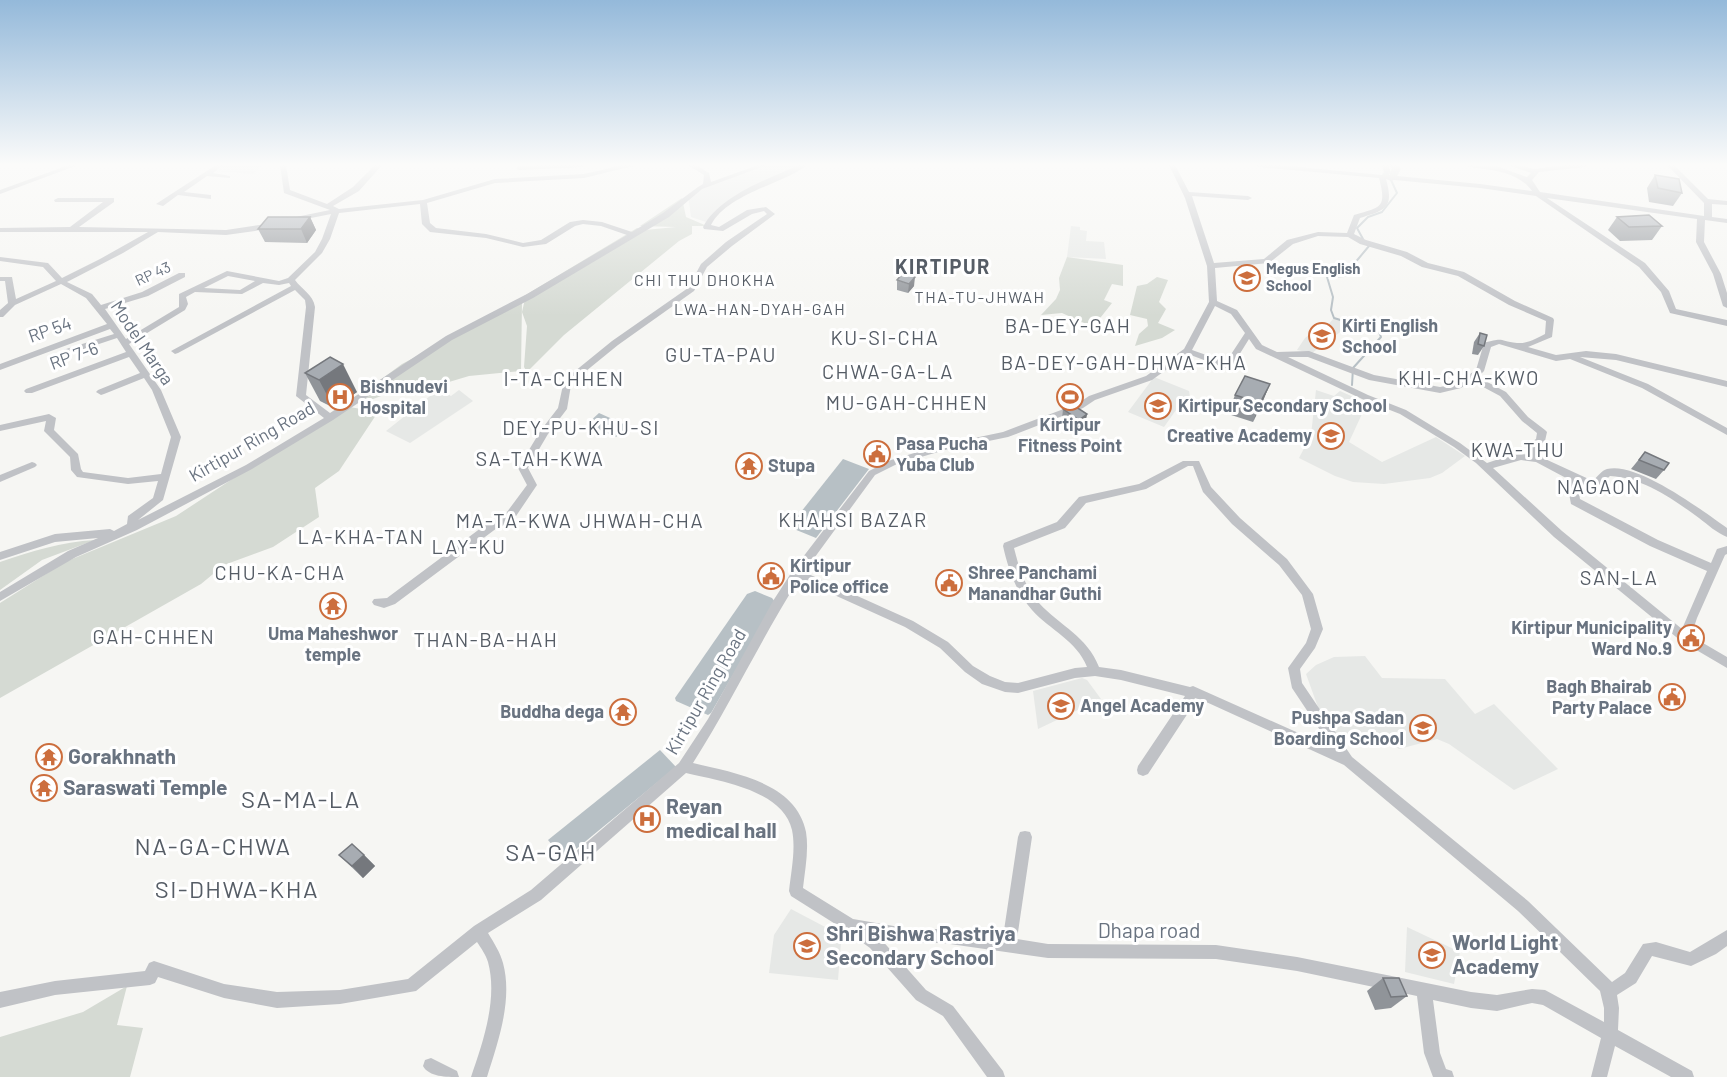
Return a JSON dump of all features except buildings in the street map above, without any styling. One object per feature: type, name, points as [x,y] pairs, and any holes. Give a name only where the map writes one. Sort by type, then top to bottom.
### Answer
[{"type":"street","points":[[73,228],[90,215]]},
{"type":"street","points":[[0,230],[73,228],[220,234],[256,230],[307,215]]},
{"type":"street","points":[[175,351],[292,284],[318,253],[330,215]]},
{"type":"street","points":[[424,215],[426,224],[433,230],[486,236],[523,245],[543,242],[573,224],[583,222],[602,224],[632,234]]},
{"type":"street","name":"Kirtipur Ring Road","points":[[0,597],[72,554],[133,527],[249,467],[330,418],[377,384],[449,338],[530,296],[666,215]]},
{"type":"street","points":[[716,215],[710,220],[707,227],[714,230],[746,215]]},
{"type":"street","points":[[378,602],[384,604],[391,601],[493,525],[508,519],[532,485],[523,468],[544,432],[562,409],[567,385],[572,378],[606,350],[691,290],[704,266],[729,244],[769,215]]},
{"type":"street","points":[[1194,215],[1211,266],[1213,302],[1234,312],[1259,347],[1365,398],[1403,412],[1440,433],[1486,467],[1558,534],[1686,638],[1727,663]]},
{"type":"street","points":[[1350,235],[1357,218],[1370,215]]},
{"type":"street","points":[[1569,215],[1642,265],[1665,291],[1673,311],[1727,322]]},
{"type":"street","points":[[1692,215],[1727,221]]},
{"type":"street","points":[[1705,217],[1700,242],[1717,274],[1727,306]]},
{"type":"street","points":[[0,315],[12,303],[62,282],[124,251],[156,230]]},
{"type":"street","points":[[1211,266],[1266,261],[1290,242],[1318,234],[1350,235],[1363,242],[1404,254],[1425,265],[1461,274],[1512,303],[1550,320],[1549,335],[1533,343],[1520,346]]},
{"type":"street","name":"Model Marga","points":[[0,259],[45,265],[62,282],[89,296],[113,326],[156,390],[176,437],[158,500],[132,519],[133,527]]},
{"type":"street","points":[[66,352],[122,339],[182,308],[184,304],[182,296],[225,274],[292,284],[309,300],[312,313],[301,396],[330,418]]},
{"type":"street","points":[[1717,274],[1727,277]]},
{"type":"street","name":"RP 43","points":[[100,308],[145,294],[182,275]]},
{"type":"street","points":[[0,279],[9,279],[12,303]]},
{"type":"street","points":[[194,290],[242,292],[262,280]]},
{"type":"street","name":"Kirtipur Ring Road","points":[[0,1000],[55,988],[150,978],[154,968],[224,991],[277,1000],[340,997],[411,986],[479,931],[536,895],[684,767],[712,723],[777,604],[797,573],[872,473],[894,462],[944,447],[1005,435],[1080,406],[1092,398],[1149,378],[1187,351],[1213,302]]},
{"type":"street","name":"RP 54","points":[[0,367],[113,326]]},
{"type":"street","points":[[1187,351],[1228,366],[1250,333]]},
{"type":"street","points":[[1276,355],[1309,354],[1372,378],[1440,390],[1458,386],[1480,371],[1484,365],[1489,343],[1498,341],[1556,358],[1586,354],[1616,357],[1727,384]]},
{"type":"street","name":"RP 7-6","points":[[29,391],[72,373],[131,353]]},
{"type":"street","points":[[1570,357],[1645,386],[1727,432]]},
{"type":"street","points":[[101,392],[146,374]]},
{"type":"street","points":[[1471,377],[1503,394],[1525,419],[1542,432],[1540,441],[1530,447],[1539,457],[1571,476],[1594,485],[1608,472],[1616,471],[1651,483],[1727,533]]},
{"type":"street","points":[[0,428],[49,417],[51,418],[49,431],[75,456],[76,470],[80,475],[128,481],[165,477]]},
{"type":"street","points":[[1486,467],[1513,456],[1539,457]]},
{"type":"street","points":[[1095,671],[1092,658],[1071,634],[1036,607],[1015,573],[1008,546],[1060,525],[1083,500],[1142,487],[1186,463],[1196,463],[1208,489],[1236,521],[1283,562],[1307,594],[1317,629],[1311,645],[1294,668],[1296,684],[1348,761]]},
{"type":"street","points":[[0,479],[32,465]]},
{"type":"street","points":[[1571,476],[1575,501],[1653,543],[1714,569]]},
{"type":"street","points":[[0,554],[55,538],[102,535],[133,527]]},
{"type":"street","points":[[1686,638],[1691,618],[1721,552],[1727,550]]},
{"type":"street","points":[[797,573],[909,624],[944,645],[969,669],[986,680],[1005,687],[1018,688],[1075,673],[1095,671],[1193,691],[1240,710],[1348,761],[1523,906],[1595,974],[1609,991],[1612,1004],[1609,1034],[1599,1077]]},
{"type":"street","points":[[1143,770],[1184,709],[1193,691]]},
{"type":"street","name":"Dhapa road","points":[[684,767],[744,783],[775,795],[783,801],[792,812],[799,829],[796,891],[851,926],[911,936],[943,936],[1048,951],[1216,952],[1297,964],[1424,991],[1497,1003],[1532,996],[1545,998],[1686,1077]]},
{"type":"street","points":[[1009,944],[1025,837]]},
{"type":"street","points":[[851,926],[875,943],[921,995],[948,1011],[997,1077]]},
{"type":"street","points":[[479,931],[496,962],[498,986],[492,1039],[479,1077]]},
{"type":"street","points":[[1609,991],[1632,979],[1648,949],[1656,949],[1691,959],[1711,949],[1727,937]]},
{"type":"street","points":[[1424,991],[1432,1053],[1440,1074],[1446,1077]]},
{"type":"street","points":[[431,1066],[451,1077]]},
{"type":"shaded area","points":[[656,215],[686,215],[707,226],[692,226],[692,234],[679,241],[564,335],[527,372],[524,367],[527,326],[522,312],[524,296],[637,228],[645,230],[676,227],[640,226]]},
{"type":"shaded area","points":[[691,215],[714,215],[706,222]]},
{"type":"shaded area","points":[[1071,226],[1087,231],[1086,241],[1104,242],[1106,259],[1067,257]]},
{"type":"shaded area","points":[[1067,257],[1123,265],[1123,286],[1112,284],[1104,300],[1112,303],[1093,327],[1062,313],[1041,315],[1056,299],[1060,290],[1059,278]]},
{"type":"shaded area","name":"Megus English School","points":[[1238,266],[1260,271],[1255,287],[1235,284]]},
{"type":"shaded area","points":[[1157,277],[1168,280],[1159,302],[1166,309],[1158,323],[1175,330],[1162,338],[1135,346],[1139,334],[1148,326],[1147,319],[1130,315],[1137,286],[1147,284]]},
{"type":"shaded area","points":[[522,301],[521,371],[469,376],[449,382],[402,388],[360,404],[353,400],[402,364]]},
{"type":"shaded area","name":"Kirti English School","points":[[1334,318],[1351,324],[1312,353],[1297,350],[1305,338],[1322,326],[1326,327]]},
{"type":"shaded area","name":"Kirtipur Secondary School","points":[[1154,377],[1189,391],[1191,402],[1176,410],[1164,427],[1128,412]]},
{"type":"shaded area","points":[[439,389],[451,396],[459,390],[473,401],[410,443],[386,431]]},
{"type":"shaded area","name":"Creative Academy","points":[[1316,390],[1334,396],[1340,391],[1367,403],[1349,442],[1382,462],[1436,437],[1465,456],[1442,473],[1430,478],[1384,484],[1353,482],[1335,476],[1299,458],[1311,435]]},
{"type":"shaded area","points":[[344,406],[378,412],[339,471],[315,488],[319,517],[273,547],[224,565],[201,584],[0,698],[0,603],[65,562],[176,516]]},
{"type":"shaded area","points":[[599,413],[628,426],[616,437],[587,424]]},
{"type":"shaded area","points":[[843,459],[869,469],[816,538],[789,527]]},
{"type":"shaded area","points":[[95,540],[42,560],[0,590],[0,562],[47,548]]},
{"type":"shaded area","points":[[755,591],[772,598],[775,602],[711,713],[708,715],[676,701],[675,698],[747,594]]},
{"type":"shaded area","name":"Pushpa Sadan Boarding School","points":[[1365,656],[1382,678],[1445,679],[1475,714],[1494,704],[1558,769],[1514,790],[1449,744],[1437,739],[1399,749],[1375,734],[1344,746],[1323,721],[1306,674],[1316,665],[1334,657]]},
{"type":"shaded area","name":"Angel Academy","points":[[1082,678],[1087,680],[1101,699],[1038,729],[1033,691]]},
{"type":"shaded area","points":[[660,750],[676,767],[564,859],[548,840]]},
{"type":"shaded area","name":"Shri Bishwa Rastriya Secondary School","points":[[791,909],[829,929],[842,930],[838,980],[769,973],[774,935]]},
{"type":"shaded area","name":"World Light Academy","points":[[1407,927],[1460,952],[1454,984],[1405,972]]},
{"type":"shaded area","points":[[127,986],[117,1025],[143,1028],[130,1077],[0,1077],[0,1037],[83,1012]]},
{"type":"waterway","points":[[1363,239],[1357,228],[1373,215]]},
{"type":"waterway","points":[[1352,385],[1353,368],[1381,337],[1379,332],[1334,318],[1331,310],[1333,297],[1327,277],[1344,276],[1358,271],[1353,267],[1369,246],[1367,244]]},
{"type":"place","name":"Megus English School","points":[[1247,278]]},
{"type":"place","name":"Kirti English School","points":[[1322,336]]},
{"type":"place","name":"Bishnudevi Hospital","points":[[340,397]]},
{"type":"place","name":"Kirtipur Fitness Point","points":[[1070,397]]},
{"type":"place","name":"Kirtipur Secondary School","points":[[1158,406]]},
{"type":"place","name":"Creative Academy","points":[[1331,436]]},
{"type":"place","name":"Pasa Pucha Yuba Club","points":[[877,454]]},
{"type":"place","name":"Stupa","points":[[749,466]]},
{"type":"place","name":"Kirtipur Police office","points":[[771,576]]},
{"type":"place","name":"Shree Panchami Manandhar Guthi","points":[[949,583]]},
{"type":"place","name":"Uma Maheshwor temple","points":[[333,606]]},
{"type":"place","name":"Kirtipur Municipality Ward No.9","points":[[1691,638]]},
{"type":"place","name":"Bagh Bhairab Party Palace","points":[[1672,697]]},
{"type":"place","name":"Angel Academy","points":[[1061,706]]},
{"type":"place","name":"Buddha dega","points":[[623,712]]},
{"type":"place","name":"Pushpa Sadan Boarding School","points":[[1423,728]]},
{"type":"place","name":"Gorakhnath","points":[[49,757]]},
{"type":"place","name":"Saraswati Temple","points":[[44,788]]},
{"type":"place","name":"Reyan medical hall","points":[[647,819]]},
{"type":"place","name":"Shri Bishwa Rastriya Secondary School","points":[[807,946]]},
{"type":"place","name":"World Light Academy","points":[[1432,955]]},
{"type":"district","name":"KIRTIPUR","points":[[943,267]]},
{"type":"district","name":"CHI THU DHOKHA","points":[[705,280]]},
{"type":"district","name":"THA-TU-JHWAH","points":[[980,297]]},
{"type":"district","name":"LWA-HAN-DYAH-GAH","points":[[760,309]]},
{"type":"district","name":"BA-DEY-GAH","points":[[1068,326]]},
{"type":"district","name":"KU-SI-CHA","points":[[885,338]]},
{"type":"district","name":"GU-TA-PAU","points":[[721,355]]},
{"type":"district","name":"BA-DEY-GAH-DHWA-KHA","points":[[1124,363]]},
{"type":"district","name":"CHWA-GA-LA","points":[[888,372]]},
{"type":"district","name":"KHI-CHA-KWO","points":[[1469,378]]},
{"type":"district","name":"I-TA-CHHEN","points":[[564,379]]},
{"type":"district","name":"MU-GAH-CHHEN","points":[[907,403]]},
{"type":"district","name":"DEY-PU-KHU-SI","points":[[581,428]]},
{"type":"district","name":"KWA-THU","points":[[1518,450]]},
{"type":"district","name":"SA-TAH-KWA","points":[[540,459]]},
{"type":"district","name":"NAGAON","points":[[1599,487]]},
{"type":"district","name":"KHAHSI BAZAR","points":[[853,520]]},
{"type":"district","name":"MA-TA-KWA","points":[[514,521]]},
{"type":"district","name":"JHWAH-CHA","points":[[642,521]]},
{"type":"district","name":"LA-KHA-TAN","points":[[361,537]]},
{"type":"district","name":"LAY-KU","points":[[469,547]]},
{"type":"district","name":"CHU-KA-CHA","points":[[280,573]]},
{"type":"district","name":"SAN-LA","points":[[1619,578]]},
{"type":"district","name":"GAH-CHHEN","points":[[154,637]]},
{"type":"district","name":"THAN-BA-HAH","points":[[486,640]]},
{"type":"district","name":"SA-MA-LA","points":[[301,800]]},
{"type":"district","name":"NA-GA-CHWA","points":[[213,847]]},
{"type":"district","name":"SA-GAH","points":[[551,853]]},
{"type":"district","name":"SI-DHWA-KHA","points":[[237,890]]}]
